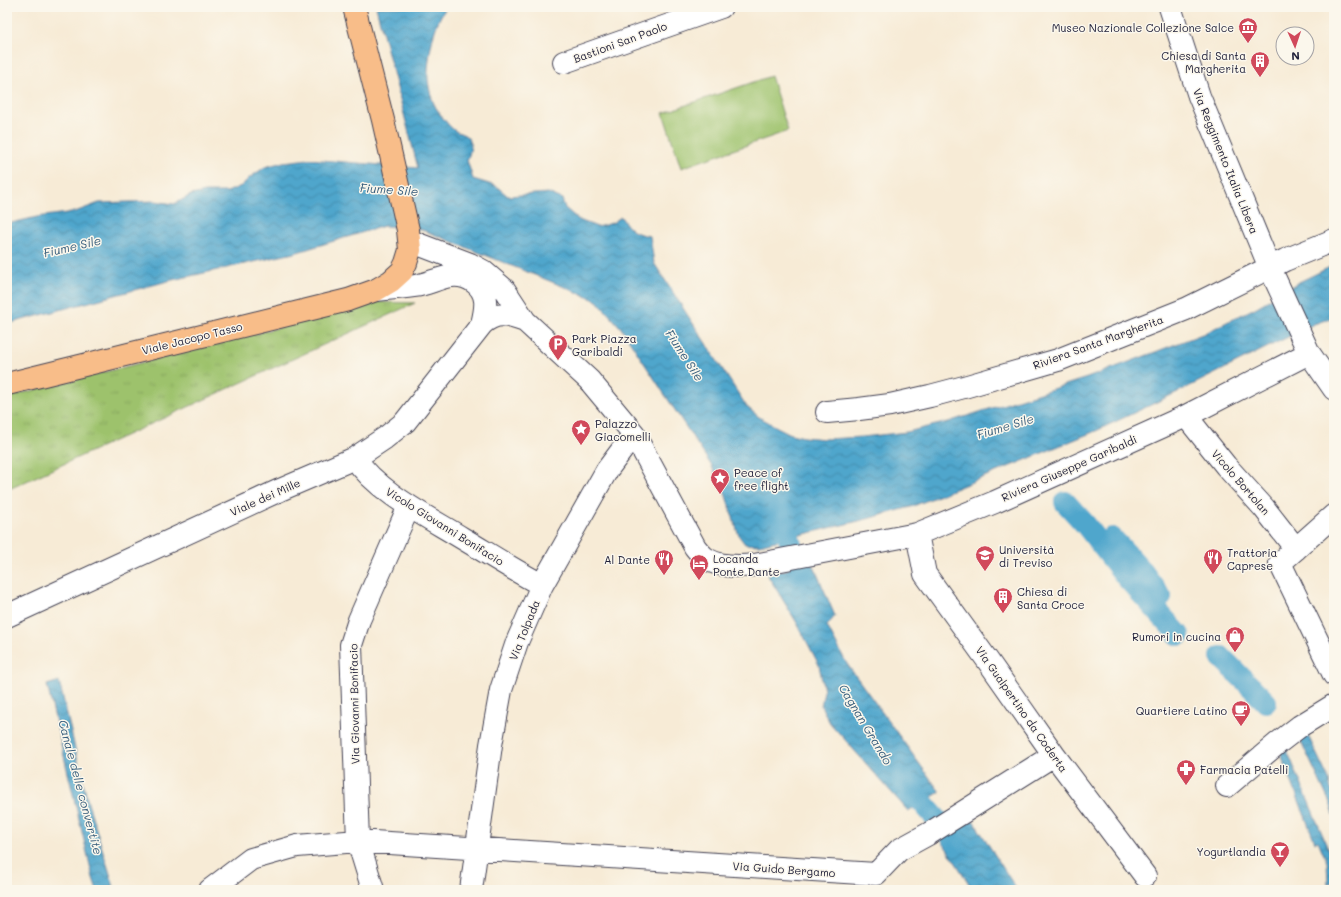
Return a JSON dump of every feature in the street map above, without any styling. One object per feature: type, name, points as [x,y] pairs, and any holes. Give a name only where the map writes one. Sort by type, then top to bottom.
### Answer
[{"type":"main road","points":[[354,7],[383,120],[410,241]]},
{"type":"main road","name":"Viale Jacopo Tasso","points":[[7,384],[348,300],[376,290],[391,282],[402,271],[406,263],[410,250],[410,241]]},
{"type":"street","name":"Bastioni San Paolo","points":[[564,62],[722,7]]},
{"type":"street","name":"Via Reggimento Italia Libera","points":[[1170,7],[1199,96],[1270,268],[1305,345],[1334,389]]},
{"type":"street","name":"Riviera Santa Margherita","points":[[827,412],[859,410],[930,396],[1058,360],[1186,309],[1285,260],[1334,240]]},
{"type":"street","points":[[410,241],[470,264],[495,280],[504,289],[525,321],[589,380],[634,434]]},
{"type":"street","name":"Viale Jacopo Tasso","points":[[376,290],[417,286],[451,276],[461,276],[469,279],[481,288],[484,296],[485,310],[482,324]]},
{"type":"street","points":[[482,324],[488,319],[503,315],[525,321]]},
{"type":"street","name":"Viale dei Mille","points":[[7,616],[280,490],[355,458],[385,438],[405,422],[482,324]]},
{"type":"street","name":"Riviera Giuseppe Garibaldi","points":[[634,434],[695,548],[705,558],[718,563],[744,566],[917,534],[995,502],[1186,416],[1305,345]]},
{"type":"street","name":"Vicolo Bortolan","points":[[1186,416],[1226,466],[1264,508],[1296,549]]},
{"type":"street","name":"Via Tolpada","points":[[471,890],[491,745],[501,690],[517,642],[542,585],[607,470],[634,434]]},
{"type":"street","name":"Vicolo Giovanni Bonifacio","points":[[355,458],[360,466],[376,482],[409,506],[542,585]]},
{"type":"street","name":"Via Giovanni Bonifacio","points":[[373,890],[358,841],[351,645],[359,620],[409,506]]},
{"type":"street","points":[[1334,516],[1280,563],[1334,675]]},
{"type":"street","name":"Via Gualpertino da Coderta","points":[[917,534],[925,574],[1054,755],[1145,876]]},
{"type":"street","points":[[1227,786],[1300,726],[1334,705]]},
{"type":"street","name":"Via Guido Bergamo","points":[[210,890],[251,859],[297,846],[358,841],[874,882],[899,850],[930,833],[1054,755]]},
{"type":"green space","points":[[771,76],[788,131],[681,168],[663,113]]},
{"type":"green space","points":[[379,302],[415,303],[7,490],[7,397]]},
{"type":"water","name":"Fiume Sile","points":[[376,7],[448,7],[443,12],[439,20],[432,40],[428,83],[432,100],[441,116],[454,130],[464,135],[469,140],[470,150],[467,160],[473,179],[496,186],[508,196],[548,193],[562,199],[565,208],[579,220],[597,227],[612,223],[621,217],[633,231],[650,236],[654,263],[747,407],[759,417],[791,434],[825,439],[862,437],[907,432],[948,422],[1087,378],[1205,333],[1255,308],[1297,283],[1334,265],[1334,317],[1314,324],[1098,430],[911,507],[759,545],[745,544],[739,536],[725,493],[711,465],[621,328],[597,301],[420,229],[384,226],[294,253],[168,281],[7,324],[7,224],[37,217],[75,212],[99,203],[155,201],[174,204],[191,195],[205,192],[227,192],[241,186],[249,178],[265,167],[283,162],[309,159],[418,168]]},
{"type":"water","points":[[813,564],[835,616],[827,626],[847,664],[940,792],[908,811],[830,723],[821,706],[824,691],[819,665],[797,623],[767,574]]},
{"type":"water","name":"Canale delle convertite","points":[[59,681],[88,803],[115,890],[97,890],[93,878],[47,685]]},
{"type":"water","points":[[1305,729],[1329,780],[1330,787],[1334,795],[1334,816],[1330,803],[1298,735]]},
{"type":"water","points":[[1284,743],[1331,855],[1334,854],[1334,890],[1332,882],[1328,884],[1327,862],[1318,841],[1315,842],[1278,747]]},
{"type":"water","points":[[973,820],[1017,890],[973,890],[940,838]]},
{"type":"waterway","points":[[1065,502],[1085,524],[1127,578],[1179,635]]},
{"type":"waterway","name":"Cagnan Grando","points":[[778,509],[802,574]]},
{"type":"waterway","points":[[1112,538],[1139,567],[1161,597]]},
{"type":"waterway","points":[[1221,657],[1266,702]]},
{"type":"waterway","name":"Cagnan Grando","points":[[902,779],[955,840]]},
{"type":"place","name":"Museo Nazionale Collezione Salce","points":[[1248,44]]},
{"type":"place","name":"Chiesa di Santa Margherita","points":[[1260,78]]},
{"type":"place","name":"Park Piazza Garibaldi","points":[[558,361]]},
{"type":"place","name":"Palazzo Giacomelli","points":[[581,446]]},
{"type":"place","name":"Peace of free flight","points":[[720,495]]},
{"type":"place","name":"Università di Treviso","points":[[985,572]]},
{"type":"place","name":"Trattoria Caprese","points":[[1213,575]]},
{"type":"place","name":"Al Dante","points":[[664,576]]},
{"type":"place","name":"Locanda Ponte Dante","points":[[699,581]]},
{"type":"place","name":"Chiesa di Santa Croce","points":[[1003,614]]},
{"type":"place","name":"Rumori in cucina","points":[[1235,653]]},
{"type":"place","name":"Quartiere Latino","points":[[1241,727]]},
{"type":"place","name":"Farmacia Patelli","points":[[1186,786]]},
{"type":"place","name":"Yogurtlandia","points":[[1280,868]]}]
